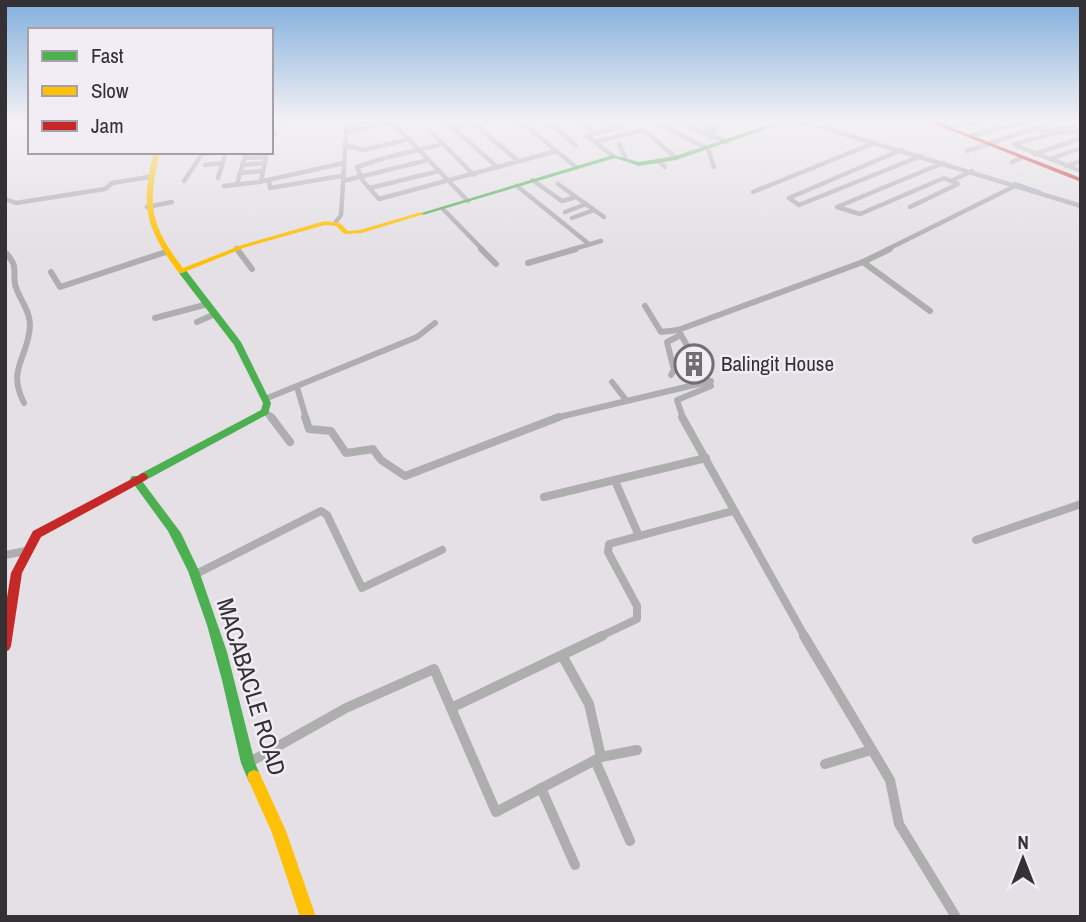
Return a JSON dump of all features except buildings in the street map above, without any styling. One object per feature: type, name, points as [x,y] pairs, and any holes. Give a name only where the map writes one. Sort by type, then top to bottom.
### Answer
[{"type":"street","points":[[153,164],[149,177],[147,207],[150,229],[238,344],[271,417],[290,442]]},
{"type":"street","points":[[184,181],[200,164]]},
{"type":"street","points":[[218,178],[223,164]]},
{"type":"street","points":[[269,180],[339,164]]},
{"type":"street","points":[[335,223],[341,215],[344,164]]},
{"type":"street","points":[[365,164],[358,166],[360,177],[376,197],[382,199],[507,164]]},
{"type":"street","points":[[264,166],[270,188],[360,177],[412,164]]},
{"type":"street","points":[[432,164],[468,201]]},
{"type":"street","points":[[463,164],[474,175]]},
{"type":"street","points":[[494,164],[497,167]]},
{"type":"street","points":[[572,164],[576,167]]},
{"type":"street","points":[[182,271],[237,248],[325,223],[335,223],[352,233],[443,209],[586,164]]},
{"type":"street","points":[[633,164],[636,167],[662,164]]},
{"type":"street","points":[[753,192],[823,164]]},
{"type":"street","points":[[868,164],[789,198],[799,205],[902,164]]},
{"type":"street","points":[[910,207],[958,184],[944,178],[860,214],[837,207],[941,164]]},
{"type":"street","points":[[947,164],[1081,206]]},
{"type":"street","points":[[1039,164],[1081,180]]},
{"type":"street","points":[[1060,164],[1081,171]]},
{"type":"street","points":[[1066,166],[1072,164]]},
{"type":"street","points":[[223,186],[242,167],[264,166]]},
{"type":"street","points":[[242,167],[264,166]]},
{"type":"street","points":[[242,167],[264,166]]},
{"type":"street","points":[[370,188],[439,171]]},
{"type":"street","points":[[951,181],[973,171]]},
{"type":"street","points":[[5,199],[16,203],[105,189],[112,183],[149,177]]},
{"type":"street","points":[[532,180],[562,201],[576,197]]},
{"type":"street","points":[[558,184],[604,217]]},
{"type":"street","points":[[671,375],[674,370],[667,342],[679,332],[863,262],[1017,185]]},
{"type":"street","points":[[517,186],[589,243]]},
{"type":"street","points":[[147,207],[172,202]]},
{"type":"street","points":[[565,212],[586,204]]},
{"type":"street","points":[[443,209],[496,264]]},
{"type":"street","points":[[572,218],[594,210]]},
{"type":"street","points":[[528,264],[601,241]]},
{"type":"street","points":[[237,248],[252,269]]},
{"type":"street","points":[[51,272],[60,287],[166,252]]},
{"type":"street","points":[[7,254],[16,266],[15,283],[29,313],[30,326],[18,360],[15,380],[24,403]]},
{"type":"street","points":[[863,262],[930,311]]},
{"type":"street","points":[[155,318],[208,304]]},
{"type":"street","points":[[645,306],[661,332],[679,332]]},
{"type":"street","points":[[197,322],[215,314]]},
{"type":"street","points":[[265,399],[417,337],[435,323]]},
{"type":"street","points":[[679,332],[711,381]]},
{"type":"street","points":[[5,384],[15,380]]},
{"type":"street","points":[[297,387],[309,429],[331,431],[346,453],[373,449],[381,460],[405,475],[562,416],[711,381]]},
{"type":"street","points":[[711,381],[708,390],[676,402],[733,511],[890,780],[904,833],[956,917]]},
{"type":"street","points":[[612,382],[626,400]]},
{"type":"street","points":[[5,646],[10,590],[26,551],[43,530],[135,479],[271,417]]},
{"type":"street","points":[[544,498],[706,458]]},
{"type":"street","name":"MACABACLE ROAD","points":[[135,479],[181,543],[194,575],[226,670],[248,763],[279,831],[308,917]]},
{"type":"street","points":[[615,481],[639,536]]},
{"type":"street","points":[[976,540],[1081,504]]},
{"type":"street","points":[[194,575],[321,511],[327,515],[362,588],[442,550]]},
{"type":"street","points":[[450,708],[638,620],[637,606],[607,547],[612,541],[733,511]]},
{"type":"street","points":[[5,555],[26,551]]},
{"type":"street","points":[[563,657],[589,704],[598,758],[630,841]]},
{"type":"street","points":[[248,763],[346,708],[433,669],[496,812],[598,758],[637,750]]},
{"type":"street","points":[[825,764],[871,750]]},
{"type":"street","points":[[541,788],[575,866]]},
{"type":"waterway","points":[[1015,183],[1041,192]]},
{"type":"traffic: fast","points":[[421,214],[588,164]]},
{"type":"traffic: fast","points":[[143,477],[265,412],[267,403],[238,344],[182,271]]},
{"type":"traffic: fast","points":[[135,479],[172,528],[194,571],[221,652],[248,763],[254,777]]},
{"type":"traffic: slow","points":[[154,164],[150,216],[161,242],[182,271],[244,246],[325,223],[338,224],[346,233],[360,232],[421,214]]},
{"type":"traffic: slow","points":[[254,777],[279,831],[308,917]]},
{"type":"traffic: jam","points":[[1040,164],[1081,180]]},
{"type":"traffic: jam","points":[[5,646],[17,573],[37,534],[143,477]]},
{"type":"place","name":"Balingit House","points":[[694,364]]}]
